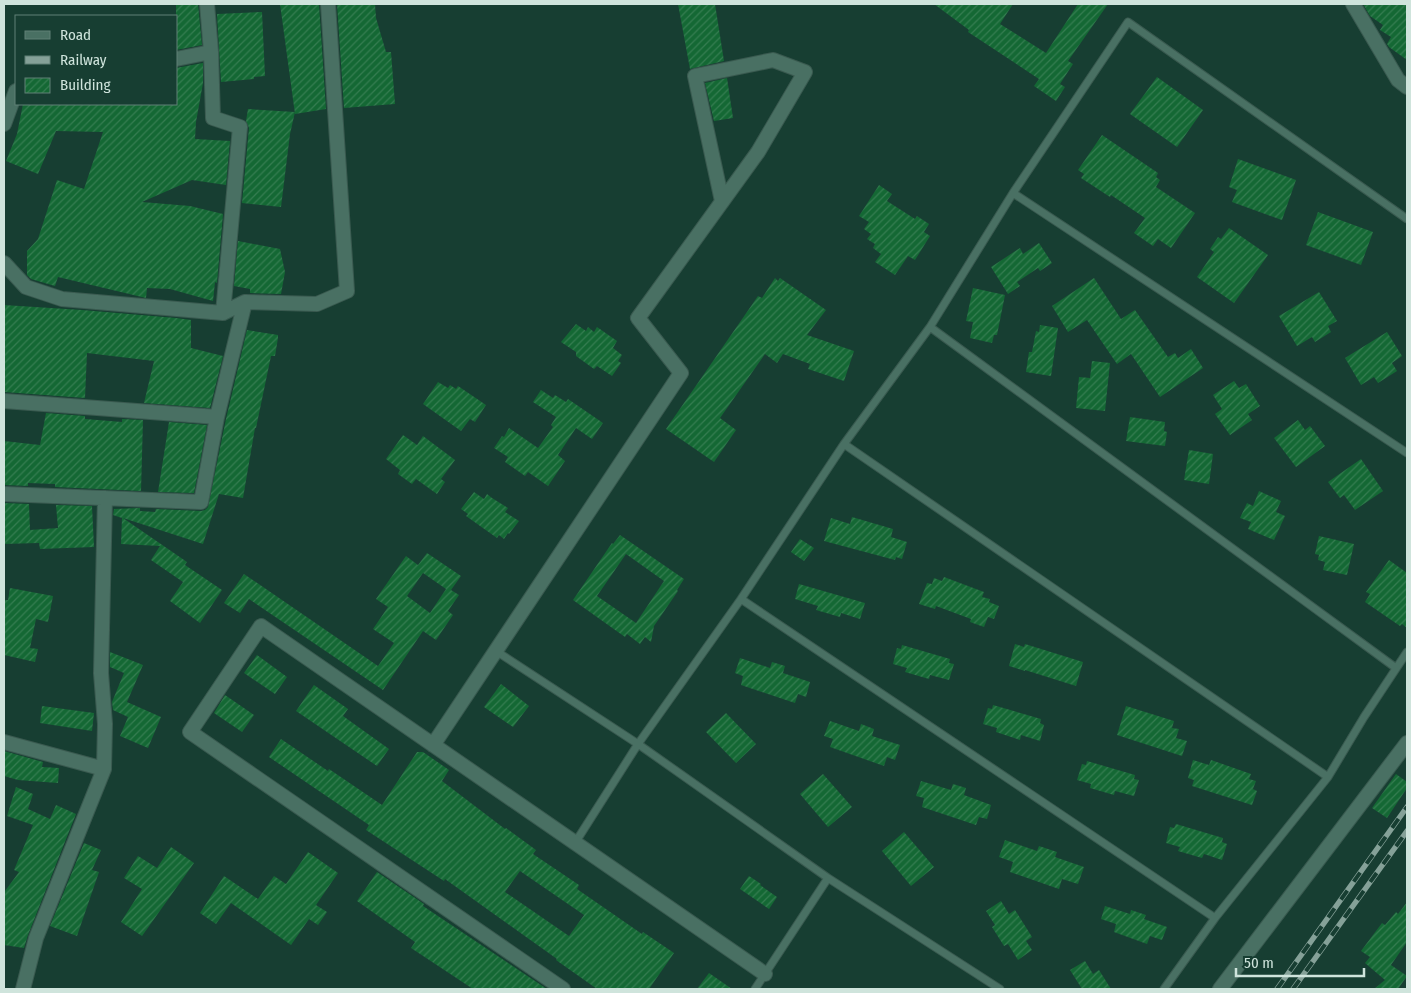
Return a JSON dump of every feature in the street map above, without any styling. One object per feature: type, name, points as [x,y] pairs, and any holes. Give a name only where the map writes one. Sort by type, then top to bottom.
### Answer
[{"type":"street","points":[[207,4],[213,118],[240,127],[222,313]]},
{"type":"street","points":[[4,263],[26,287],[62,298],[222,313],[245,302],[317,304],[347,291],[328,4]]},
{"type":"street","points":[[1354,4],[1398,80],[1407,87]]},
{"type":"street","points":[[178,58],[211,52]]},
{"type":"street","points":[[433,745],[681,374],[638,318],[758,152],[805,72],[773,60],[695,76],[722,201]]},
{"type":"street","points":[[4,124],[15,94]]},
{"type":"street","points":[[4,494],[201,502],[217,418],[245,302]]},
{"type":"street","points":[[4,401],[217,418]]},
{"type":"street","points":[[23,989],[36,938],[104,769],[105,724],[102,673],[105,498]]},
{"type":"street","points":[[562,989],[190,732],[261,626],[765,974]]},
{"type":"street","points":[[4,742],[104,769]]},
{"type":"street","points":[[1220,989],[1407,743]]},
{"type":"lane","points":[[575,843],[638,744],[741,599],[844,444],[930,326],[1013,193],[1128,22],[1407,219]]},
{"type":"lane","points":[[1013,193],[1407,453]]},
{"type":"lane","points":[[930,326],[1396,668]]},
{"type":"lane","points":[[844,444],[1328,777]]},
{"type":"lane","points":[[741,599],[1215,918]]},
{"type":"lane","points":[[496,651],[638,744],[828,878],[1000,989]]},
{"type":"lane","points":[[1164,989],[1215,918],[1328,777],[1364,717],[1407,652]]},
{"type":"lane","points":[[755,989],[828,878]]},
{"type":"building","points":[[176,4],[198,4],[202,45],[178,50],[178,15],[176,15]]},
{"type":"building","points":[[280,4],[319,4],[326,109],[295,114]]},
{"type":"building","points":[[337,4],[375,4],[376,18],[386,52],[391,52],[395,104],[344,108]]},
{"type":"building","points":[[678,4],[715,4],[724,61],[690,69]]},
{"type":"building","points":[[934,4],[1013,4],[1000,24],[1046,53],[1078,4],[1108,4],[1068,61],[1073,64],[1060,84],[1065,87],[1056,101],[1034,86],[1039,79],[968,32],[969,30]]},
{"type":"building","points":[[1363,4],[1407,4],[1407,60],[1389,47],[1387,44],[1391,37],[1380,30],[1383,25],[1370,16]]},
{"type":"building","points":[[262,12],[265,76],[221,82],[217,14]]},
{"type":"building","points":[[203,63],[203,83],[195,139],[230,141],[226,185],[192,180],[142,202],[190,206],[223,214],[217,283],[215,282],[213,301],[170,289],[147,288],[146,298],[58,277],[55,286],[31,279],[27,275],[27,251],[38,239],[57,180],[84,189],[103,132],[56,131],[38,174],[6,161],[17,134],[23,105],[178,105],[178,68]]},
{"type":"building","points":[[1157,77],[1203,110],[1177,147],[1130,114]]},
{"type":"building","points":[[727,78],[733,118],[714,121],[705,83]]},
{"type":"building","points":[[248,109],[295,112],[290,134],[281,207],[242,203],[249,128],[246,121]]},
{"type":"building","points":[[1102,135],[1158,173],[1156,177],[1160,180],[1156,187],[1195,213],[1171,248],[1158,239],[1153,246],[1134,233],[1145,218],[1081,178],[1084,174],[1078,170]]},
{"type":"building","points":[[1238,159],[1296,180],[1282,220],[1232,202],[1237,190],[1229,187]]},
{"type":"building","points":[[879,185],[892,194],[887,201],[915,219],[917,216],[929,224],[924,232],[930,236],[915,260],[908,256],[895,275],[875,262],[881,254],[873,248],[875,244],[867,239],[871,234],[864,229],[869,222],[859,216]]},
{"type":"building","points":[[1318,212],[1373,232],[1361,265],[1306,245]]},
{"type":"building","points":[[1229,228],[1268,255],[1234,303],[1197,277],[1214,252],[1210,249],[1218,237],[1221,239]]},
{"type":"building","points":[[238,241],[280,249],[285,272],[281,294],[250,293],[250,289],[234,286]]},
{"type":"building","points":[[1039,243],[1052,263],[1040,271],[1038,268],[1017,282],[1020,286],[1008,294],[991,267],[1020,248],[1023,254]]},
{"type":"building","points":[[775,278],[778,281],[780,278],[826,310],[807,335],[854,351],[844,381],[808,369],[810,364],[783,354],[777,363],[765,354],[720,418],[736,430],[714,462],[666,429],[758,296],[762,298]]},
{"type":"building","points":[[1094,278],[1121,319],[1135,310],[1168,357],[1175,353],[1178,358],[1191,349],[1203,368],[1160,397],[1131,354],[1117,364],[1087,320],[1068,332],[1052,306]]},
{"type":"building","points":[[973,288],[1005,295],[997,335],[994,335],[992,343],[970,338],[973,322],[966,321]]},
{"type":"building","points":[[1319,292],[1337,321],[1328,326],[1331,332],[1315,342],[1312,337],[1297,346],[1279,316]]},
{"type":"building","points":[[4,305],[191,320],[191,348],[223,356],[210,408],[144,403],[154,361],[87,353],[85,398],[4,392]]},
{"type":"building","points":[[576,324],[586,331],[588,327],[594,332],[597,327],[617,341],[613,348],[622,355],[618,361],[621,363],[612,376],[597,366],[594,369],[576,356],[576,352],[561,342]]},
{"type":"building","points":[[1040,325],[1058,328],[1051,376],[1026,372],[1029,352],[1032,352],[1036,331],[1039,332]]},
{"type":"building","points":[[247,330],[278,335],[278,338],[275,356],[271,356],[255,428],[243,498],[219,494],[203,544],[123,518],[187,562],[185,565],[222,590],[200,623],[170,601],[183,582],[151,560],[160,546],[121,544],[122,518],[113,515],[114,509],[140,508],[140,511],[155,512],[156,509],[201,511],[208,507]]},
{"type":"building","points":[[1387,332],[1402,356],[1392,363],[1397,371],[1378,383],[1374,377],[1361,385],[1345,358]]},
{"type":"building","points":[[1092,361],[1110,363],[1105,411],[1076,408],[1079,377],[1090,378]]},
{"type":"building","points":[[1234,381],[1239,388],[1246,384],[1260,406],[1248,414],[1252,420],[1230,435],[1215,414],[1222,409],[1213,395]]},
{"type":"building","points":[[438,382],[448,388],[450,385],[456,389],[458,386],[486,405],[475,422],[470,419],[461,431],[423,404]]},
{"type":"building","points":[[541,390],[553,398],[555,395],[566,402],[568,399],[603,423],[592,439],[576,428],[558,455],[565,461],[548,486],[528,472],[525,476],[505,462],[508,457],[494,448],[509,428],[538,448],[553,427],[551,425],[556,417],[533,402]]},
{"type":"building","points":[[46,413],[85,416],[85,419],[122,422],[122,419],[143,420],[141,491],[55,487],[55,484],[28,483],[28,486],[4,485],[4,441],[40,445]]},
{"type":"building","points":[[1130,417],[1165,422],[1164,431],[1167,432],[1165,446],[1126,441]]},
{"type":"building","points":[[1298,420],[1305,430],[1310,426],[1325,446],[1296,467],[1274,438]]},
{"type":"building","points":[[169,422],[207,425],[194,493],[158,492]]},
{"type":"building","points":[[403,435],[417,445],[423,436],[455,460],[441,479],[445,482],[437,494],[416,479],[412,484],[398,474],[400,470],[386,459]]},
{"type":"building","points":[[1189,450],[1213,454],[1209,484],[1184,480]]},
{"type":"building","points":[[1361,459],[1383,491],[1355,510],[1344,495],[1340,498],[1328,482]]},
{"type":"building","points":[[1259,491],[1281,501],[1276,512],[1285,516],[1274,540],[1248,529],[1251,522],[1240,518],[1247,503],[1253,506]]},
{"type":"building","points":[[474,492],[484,499],[487,494],[508,508],[505,512],[519,521],[504,539],[499,535],[497,538],[466,516],[468,514],[461,509]]},
{"type":"building","points":[[4,503],[29,504],[30,530],[58,528],[56,505],[92,506],[94,547],[40,549],[39,543],[4,544]]},
{"type":"building","points":[[852,517],[893,529],[891,537],[907,542],[902,559],[896,557],[895,560],[824,541],[831,518],[850,524]]},
{"type":"building","points":[[620,535],[684,579],[654,626],[651,642],[645,637],[640,644],[627,634],[625,637],[573,600]],"holes":[[[626,554],[664,581],[636,623],[597,596]]]},
{"type":"building","points":[[1319,536],[1354,544],[1347,575],[1323,570],[1325,562],[1318,560],[1319,555],[1315,554]]},
{"type":"building","points":[[800,539],[814,548],[804,561],[791,552]]},
{"type":"building","points":[[427,553],[461,576],[451,590],[459,595],[448,611],[453,615],[436,640],[423,631],[383,690],[249,599],[240,613],[224,603],[244,574],[378,666],[394,643],[373,629],[388,607],[376,599],[406,556],[418,565]],"holes":[[[423,573],[446,589],[430,613],[407,596]]]},
{"type":"building","points":[[1389,560],[1407,573],[1407,628],[1402,624],[1400,626],[1365,602],[1370,594],[1366,592]]},
{"type":"building","points":[[944,577],[984,592],[982,597],[990,599],[989,602],[999,606],[994,619],[988,617],[984,627],[970,622],[971,619],[936,606],[935,609],[919,604],[927,583],[932,584],[934,578],[942,581]]},
{"type":"building","points":[[799,584],[865,603],[860,619],[841,613],[840,617],[816,610],[818,606],[795,599]]},
{"type":"building","points":[[10,588],[53,596],[48,622],[36,619],[30,648],[38,649],[35,662],[4,655],[4,600],[8,600]]},
{"type":"building","points":[[1015,644],[1024,647],[1025,644],[1083,662],[1076,686],[1009,666]]},
{"type":"building","points":[[902,645],[950,659],[949,663],[954,664],[949,680],[930,675],[929,679],[905,672],[907,668],[893,664],[897,648],[901,649]]},
{"type":"building","points":[[110,652],[143,665],[127,702],[161,717],[148,748],[120,736],[128,717],[113,710],[112,702],[124,673],[110,667]]},
{"type":"building","points":[[257,655],[287,677],[275,694],[244,673]]},
{"type":"building","points":[[740,658],[770,668],[772,662],[785,666],[783,673],[810,682],[806,697],[798,694],[795,703],[741,685],[743,676],[735,673]]},
{"type":"building","points":[[501,684],[529,706],[513,727],[484,707]]},
{"type":"building","points":[[314,685],[348,709],[343,716],[389,749],[377,766],[296,711]]},
{"type":"building","points":[[225,695],[254,715],[242,732],[214,713]]},
{"type":"building","points":[[993,705],[1041,719],[1040,723],[1044,725],[1040,741],[1021,735],[1020,740],[996,732],[997,728],[983,724],[988,708],[992,709]]},
{"type":"building","points":[[42,706],[94,713],[92,731],[40,723]]},
{"type":"building","points":[[1126,706],[1174,721],[1172,728],[1179,729],[1176,738],[1187,741],[1182,756],[1117,735]]},
{"type":"building","points":[[726,713],[756,744],[736,763],[706,732]]},
{"type":"building","points":[[830,721],[859,731],[861,724],[874,729],[872,736],[900,745],[895,760],[887,757],[884,766],[830,747],[833,739],[824,736]]},
{"type":"building","points":[[281,739],[382,805],[417,752],[423,752],[449,770],[442,781],[536,850],[533,854],[579,885],[577,889],[642,934],[643,932],[674,953],[649,989],[597,989],[445,879],[444,881],[366,830],[369,825],[269,757]],"holes":[[[520,871],[584,915],[569,936],[505,892]]]},
{"type":"building","points":[[4,751],[43,762],[42,767],[59,768],[58,783],[18,780],[4,776]]},
{"type":"building","points":[[1193,760],[1209,765],[1211,760],[1251,774],[1249,779],[1256,781],[1253,789],[1257,791],[1252,805],[1192,786],[1194,780],[1188,778]]},
{"type":"building","points":[[1087,761],[1135,775],[1134,779],[1139,780],[1134,796],[1115,791],[1114,795],[1090,788],[1091,784],[1077,780],[1082,764],[1086,765]]},
{"type":"building","points":[[823,774],[852,807],[828,827],[800,794]]},
{"type":"building","points":[[1396,774],[1407,782],[1407,788],[1387,818],[1372,808]]},
{"type":"building","points":[[921,781],[951,790],[953,784],[966,788],[964,795],[991,805],[987,819],[979,817],[976,825],[922,807],[924,798],[916,796]]},
{"type":"building","points":[[16,787],[33,794],[28,809],[50,819],[56,805],[76,814],[24,948],[4,945],[5,891],[19,872],[14,870],[33,825],[7,816]]},
{"type":"building","points":[[1176,824],[1223,838],[1222,842],[1227,844],[1222,860],[1204,854],[1202,858],[1178,851],[1180,847],[1166,843],[1170,827],[1174,828]]},
{"type":"building","points":[[904,832],[934,867],[911,886],[882,851]]},
{"type":"building","points":[[1005,840],[1037,851],[1039,846],[1057,852],[1055,857],[1084,867],[1078,884],[1062,879],[1059,889],[1010,872],[1013,862],[999,857]]},
{"type":"building","points":[[84,843],[101,850],[92,870],[99,872],[77,936],[50,926]]},
{"type":"building","points":[[171,847],[194,863],[142,936],[121,922],[142,889],[124,878],[138,856],[157,868]]},
{"type":"building","points":[[308,852],[338,873],[316,905],[327,912],[318,925],[309,919],[291,945],[231,903],[216,924],[200,913],[224,876],[258,899],[274,876],[286,884]]},
{"type":"building","points":[[377,872],[424,904],[423,906],[547,989],[473,989],[411,948],[415,942],[357,901]]},
{"type":"building","points":[[749,876],[777,897],[769,909],[740,889]]},
{"type":"building","points":[[1001,901],[1009,914],[1015,910],[1032,937],[1026,941],[1032,950],[1018,960],[1008,944],[1004,946],[992,927],[995,925],[986,911]]},
{"type":"building","points":[[1407,902],[1407,942],[1391,965],[1407,976],[1398,989],[1374,989],[1385,980],[1365,963],[1370,957],[1361,951],[1382,923],[1385,925],[1396,912],[1398,914]]},
{"type":"building","points":[[1105,906],[1130,914],[1131,910],[1146,915],[1144,919],[1167,927],[1162,940],[1150,936],[1147,944],[1114,932],[1116,924],[1101,919]]},
{"type":"building","points":[[1085,961],[1093,974],[1099,970],[1111,989],[1082,989],[1070,970]]},
{"type":"building","points":[[709,973],[732,989],[697,989]]},
{"type":"railway","points":[[1277,989],[1407,807]]},
{"type":"railway","points":[[1293,989],[1407,831]]}]
